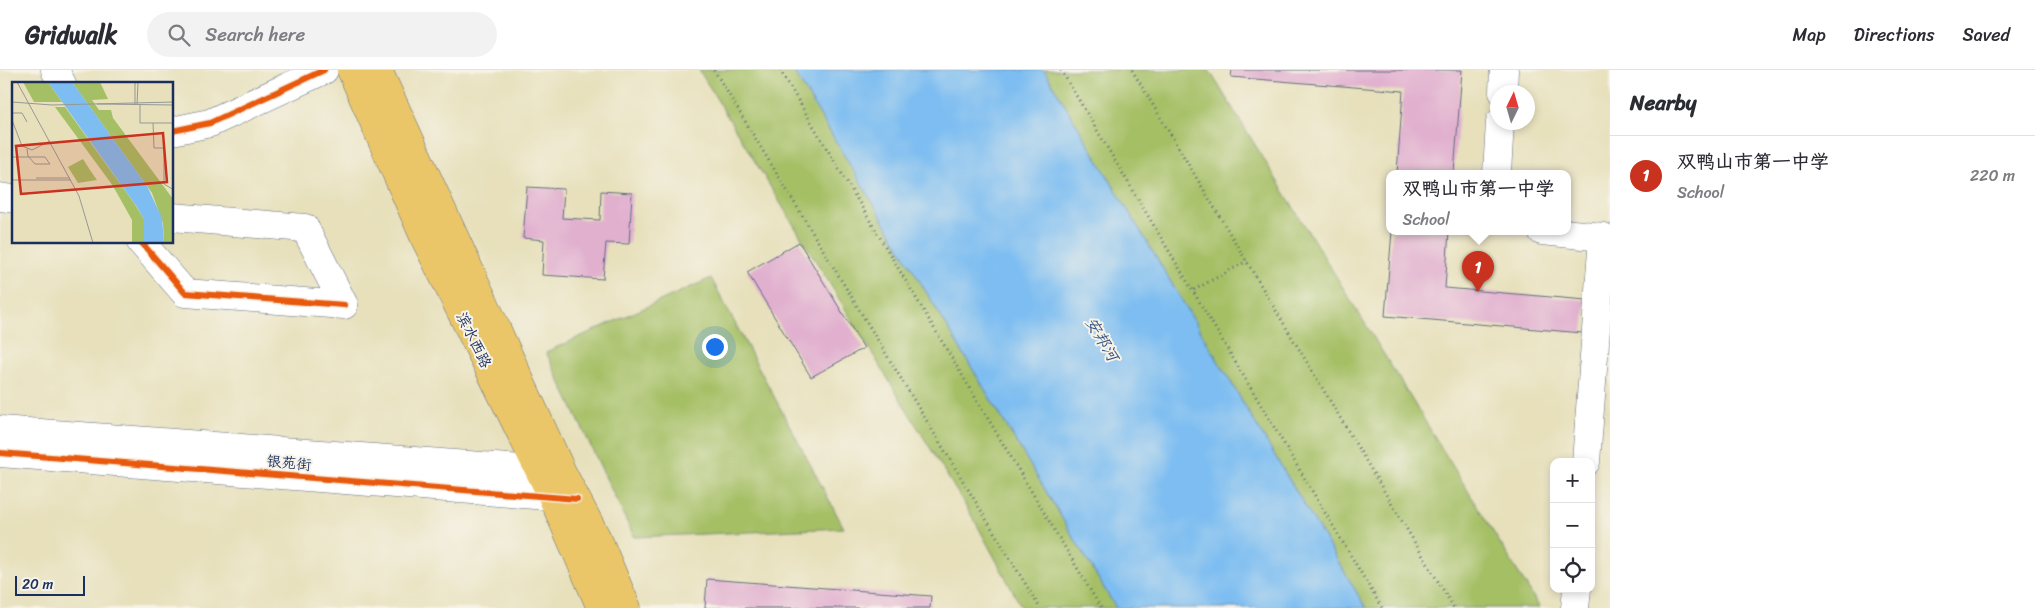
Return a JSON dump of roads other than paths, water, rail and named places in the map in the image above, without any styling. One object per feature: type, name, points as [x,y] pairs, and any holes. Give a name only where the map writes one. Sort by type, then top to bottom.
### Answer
[{"type":"main road","name":"滨水西路","points":[[351,70],[425,240],[557,484],[599,542],[627,608]]},
{"type":"main road","name":"滨水西路","points":[[378,70],[557,484],[601,608]]},
{"type":"street","points":[[55,70],[61,82]]},
{"type":"street","points":[[174,131],[210,122],[324,70]]},
{"type":"street","points":[[1503,85],[1504,70]]},
{"type":"street","points":[[1497,170],[1500,130]]},
{"type":"street","points":[[143,244],[185,293],[344,305],[305,228],[174,217]]},
{"type":"street","points":[[1571,234],[1604,237],[1595,450]]},
{"type":"street","name":"银苑街","points":[[0,430],[557,484]]},
{"type":"street","name":"银苑街","points":[[0,453],[557,484]]},
{"type":"street","points":[[1575,608],[1577,593]]},
{"type":"water","name":"安邦河","points":[[793,70],[1044,70],[1366,608],[1116,608]]},
{"type":"place","name":"双鸭山市第一中学","points":[[1478,292]]}]
